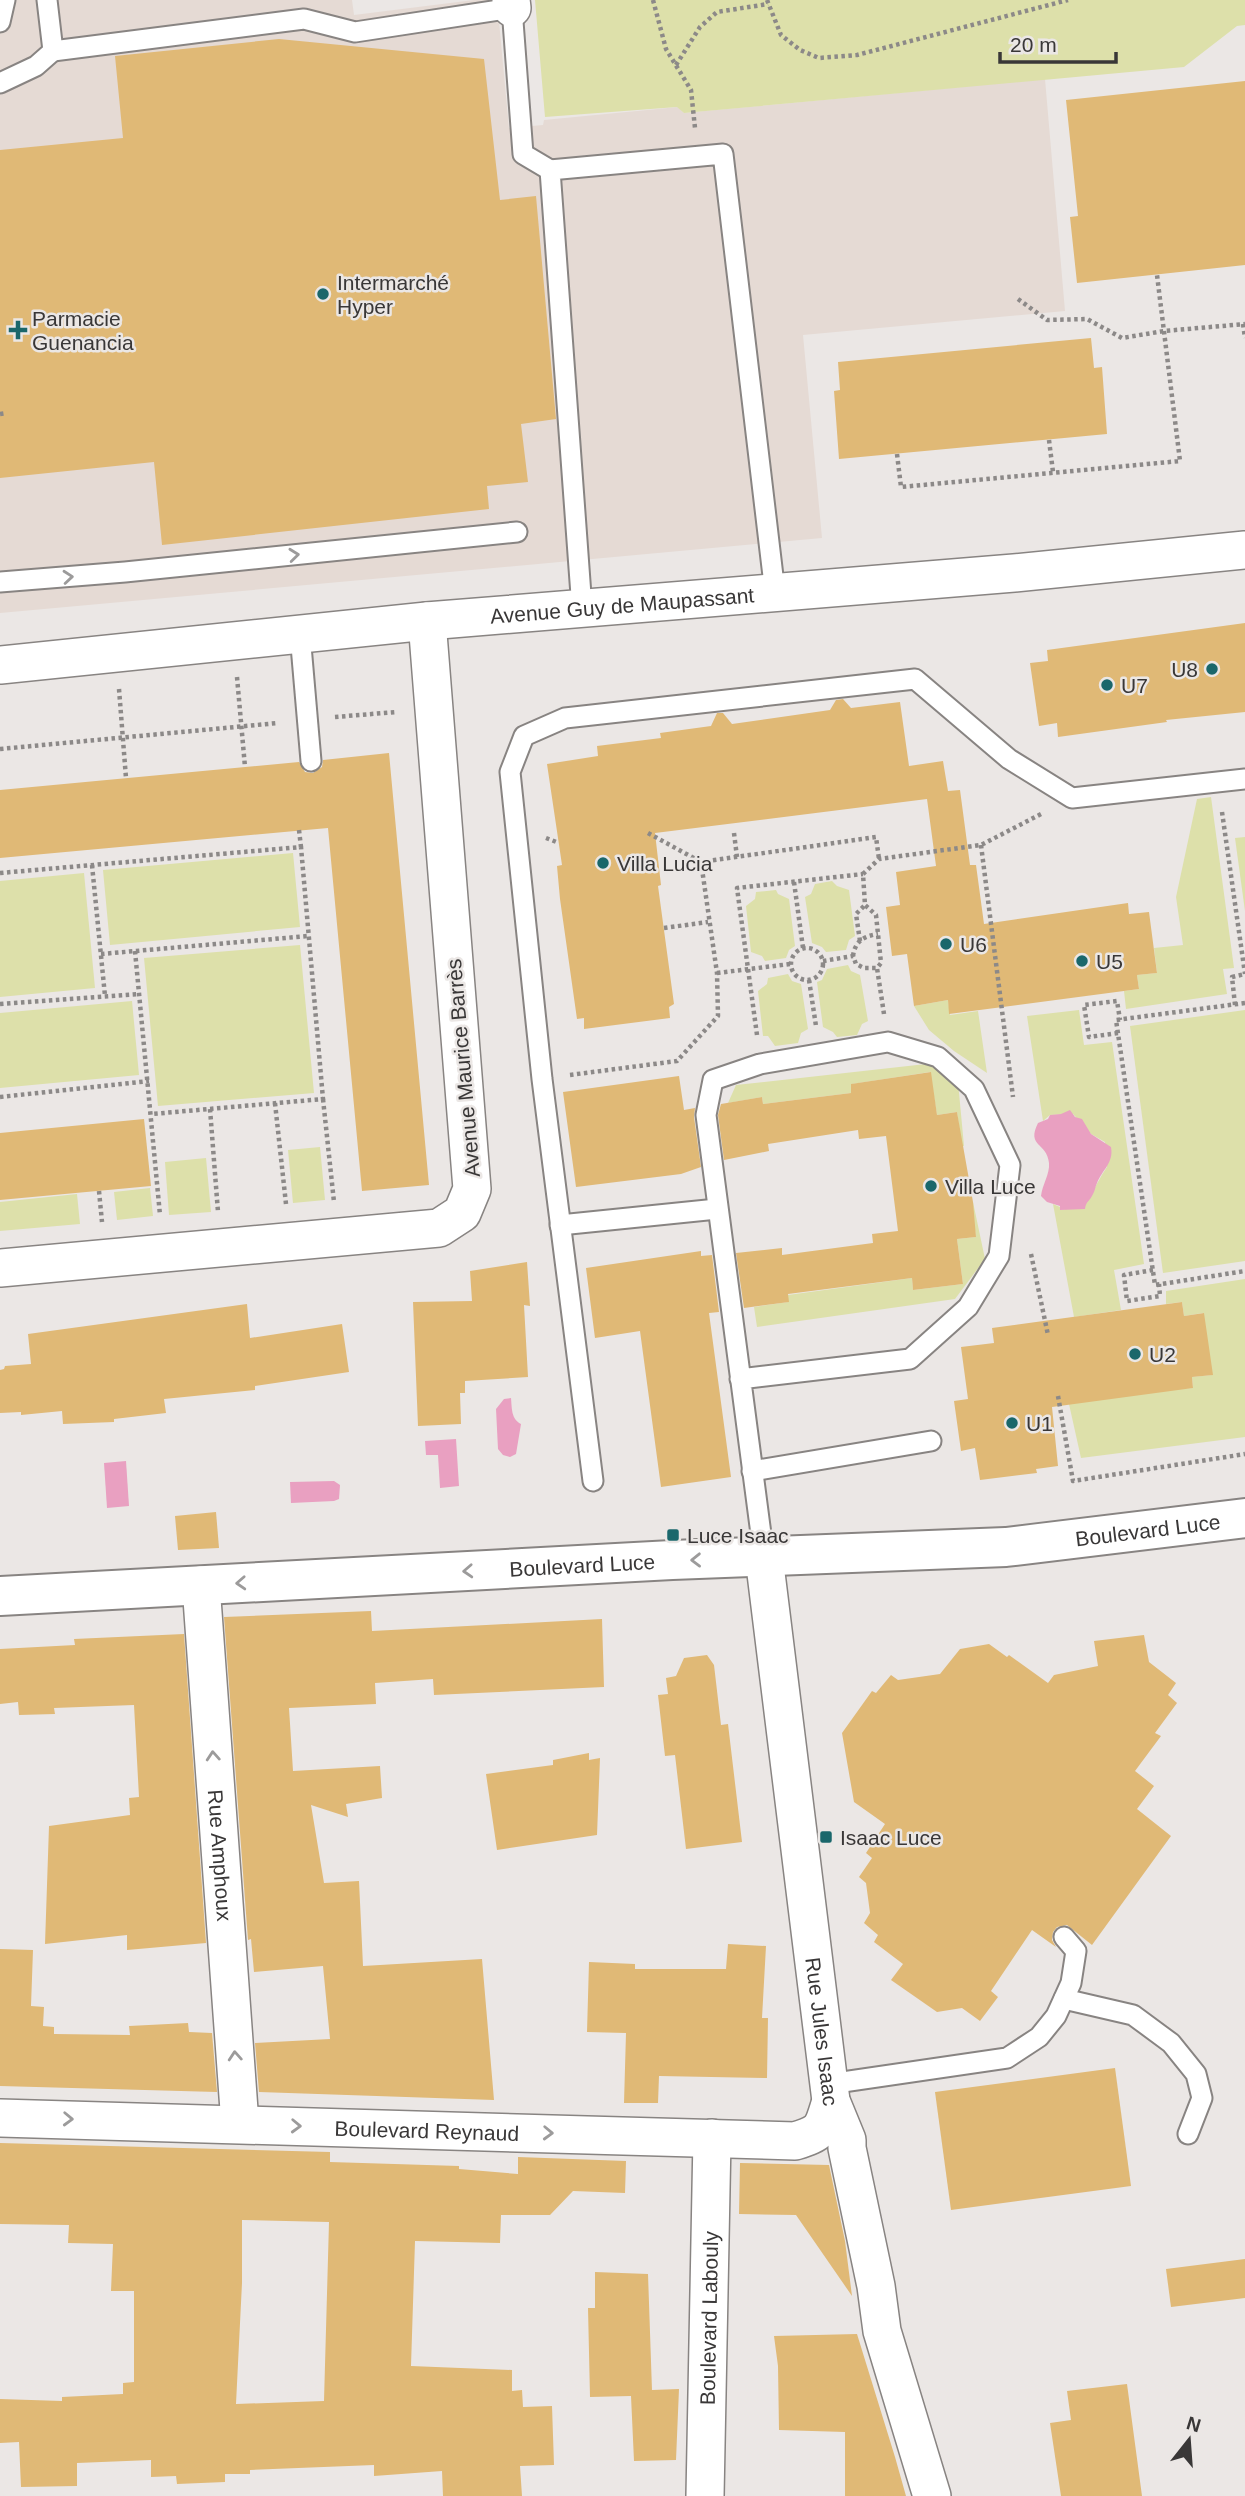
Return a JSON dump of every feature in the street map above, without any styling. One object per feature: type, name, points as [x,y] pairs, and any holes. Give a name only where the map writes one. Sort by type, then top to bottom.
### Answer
[{"type":"street","name":"Avenue Guy de Maupassant","points":[[0,664],[427,621],[775,593],[1245,550]]},
{"type":"street","name":"Avenue Maurice Barrès","points":[[0,1268],[439,1228],[462,1213],[472,1188],[427,621]]},
{"type":"street","name":"Boulevard Luce","points":[[0,1596],[1006,1547],[1245,1518]]},
{"type":"street","name":"Rue Jules Isaac","points":[[764,1557],[830,2092],[847,2140],[883,2332],[932,2496]]},
{"type":"street","name":"Rue Amphoux","points":[[201,1585],[240,2124]]},
{"type":"street","name":"Boulevard Reynaud","points":[[0,2118],[795,2141],[816,2134],[824,2123],[830,2092]]},
{"type":"street","name":"Boulevard Labouly","points":[[705,2496],[712,2138]]},
{"type":"lane","points":[[0,22],[5,0]]},
{"type":"lane","points":[[47,0],[53,51]]},
{"type":"lane","points":[[0,83],[36,66],[53,51],[304,19],[355,32],[511,4],[523,154],[550,170],[723,155],[775,593]]},
{"type":"lane","points":[[550,170],[582,609]]},
{"type":"lane","points":[[0,582],[125,572],[516,532]]},
{"type":"lane","points":[[300,634],[311,761]]},
{"type":"lane","points":[[593,1480],[542,1079],[510,772],[523,736],[565,718],[915,679],[1009,759],[1072,798],[1245,779]]},
{"type":"lane","points":[[740,1379],[910,1359],[968,1307],[999,1256],[1010,1165],[974,1089],[938,1057],[888,1042],[760,1064],[713,1080],[706,1115],[717,1209],[764,1557]]},
{"type":"lane","points":[[560,1225],[717,1209]]},
{"type":"lane","points":[[752,1471],[932,1441]]},
{"type":"lane","points":[[830,2092],[1007,2058],[1040,2037],[1056,2016],[1071,1983],[1076,1951],[1064,1937]]},
{"type":"lane","points":[[1064,1999],[1133,2015],[1171,2043],[1196,2074],[1202,2098],[1188,2134]]},
{"type":"path","points":[[653,0],[666,49],[691,90],[698,157]]},
{"type":"path","points":[[676,65],[701,27],[717,12],[767,2],[781,35],[800,50],[818,58],[857,55],[1068,0]]},
{"type":"path","points":[[897,454],[901,487],[1180,461],[1157,275]]},
{"type":"path","points":[[1018,299],[1046,320],[1087,319],[1122,338],[1164,331],[1244,324],[1245,338]]},
{"type":"path","points":[[1049,440],[1053,472]]},
{"type":"path","points":[[235,641],[245,767]]},
{"type":"path","points":[[117,653],[126,778]]},
{"type":"path","points":[[0,749],[434,708]]},
{"type":"path","points":[[1218,782],[1245,974],[1232,977],[1235,1005]]},
{"type":"path","points":[[760,1064],[737,888],[863,874],[879,859],[981,845],[1072,798]]},
{"type":"path","points":[[299,830],[337,1237]]},
{"type":"path","points":[[648,833],[701,862],[876,837],[879,859]]},
{"type":"path","points":[[734,833],[737,857]]},
{"type":"path","points":[[981,845],[1014,1104]]},
{"type":"path","points":[[0,873],[301,847]]},
{"type":"path","points":[[542,1079],[677,1061],[718,1016],[717,972],[701,862]]},
{"type":"path","points":[[92,864],[105,996]]},
{"type":"path","points":[[863,874],[865,905],[876,915],[881,963],[877,968],[888,1042]]},
{"type":"path","points":[[794,883],[803,948]]},
{"type":"path","points":[[860,941],[856,914],[865,905]]},
{"type":"path","points":[[664,928],[708,922]]},
{"type":"path","points":[[877,968],[864,968],[856,964],[853,956],[860,941],[866,936],[878,934]]},
{"type":"path","points":[[101,954],[308,936]]},
{"type":"path","points":[[803,948],[818,952],[823,961],[821,972],[809,980],[798,978],[790,964],[794,954],[803,948]]},
{"type":"path","points":[[135,951],[164,1253]]},
{"type":"path","points":[[823,961],[853,956]]},
{"type":"path","points":[[717,972],[790,964]]},
{"type":"path","points":[[809,980],[820,1054]]},
{"type":"path","points":[[0,1004],[139,994]]},
{"type":"path","points":[[1096,994],[1097,1003]]},
{"type":"path","points":[[1118,1033],[1089,1037],[1084,1005],[1117,1001],[1120,1020]]},
{"type":"path","points":[[1245,1003],[1116,1020],[1155,1285],[1245,1271]]},
{"type":"path","points":[[0,1097],[149,1082]]},
{"type":"path","points":[[152,1114],[323,1099]]},
{"type":"path","points":[[275,1104],[290,1242]]},
{"type":"path","points":[[210,1109],[221,1248]]},
{"type":"path","points":[[1029,1243],[1048,1335]]},
{"type":"path","points":[[1153,1270],[1124,1275],[1127,1301],[1160,1296],[1159,1284]]},
{"type":"path","points":[[1136,1299],[1137,1308]]},
{"type":"path","points":[[1058,1396],[1073,1481],[1245,1454]]},
{"type":"shaded area","points":[[0,0],[352,0],[354,15],[474,0],[497,0],[509,128],[543,125],[544,120],[678,107],[684,113],[1045,79],[1065,311],[803,335],[822,538],[0,613]]},
{"type":"shaded area","points":[[1070,1110],[1075,1117],[1082,1119],[1091,1134],[1111,1147],[1111,1153],[1085,1209],[1060,1210],[1060,1206],[1047,1202],[1041,1196],[1049,1163],[1045,1151],[1034,1136],[1038,1123],[1048,1119],[1050,1115]]},
{"type":"shaded area","points":[[511,1398],[514,1416],[521,1424],[516,1454],[510,1457],[503,1455],[498,1449],[496,1409],[504,1399]]},
{"type":"shaded area","points":[[456,1439],[459,1486],[440,1488],[438,1455],[426,1455],[425,1441]]},
{"type":"shaded area","points":[[126,1461],[129,1506],[107,1508],[104,1463]]},
{"type":"shaded area","points":[[334,1481],[340,1485],[339,1499],[291,1503],[290,1482]]},
{"type":"green space","points":[[535,0],[1245,0],[1245,25],[1237,26],[1184,67],[684,113],[677,107],[545,117]]},
{"type":"green space","points":[[1211,797],[1234,968],[1223,969],[1227,994],[1126,1009],[1124,991],[1139,989],[1137,975],[1157,973],[1154,948],[1183,945],[1176,897],[1197,799]]},
{"type":"green space","points":[[1245,837],[1245,911],[1235,838]]},
{"type":"green space","points":[[293,853],[300,927],[110,945],[103,870]]},
{"type":"green space","points":[[84,873],[95,988],[0,997],[0,881]]},
{"type":"green space","points":[[832,881],[849,890],[855,936],[849,940],[846,950],[826,952],[812,943],[805,897],[811,894],[815,884]]},
{"type":"green space","points":[[776,890],[778,894],[789,899],[795,946],[789,950],[786,958],[765,961],[762,956],[751,952],[746,906],[755,899],[756,892]]},
{"type":"green space","points":[[300,945],[314,1093],[158,1106],[144,958]]},
{"type":"green space","points":[[848,965],[851,971],[860,975],[868,1021],[862,1024],[857,1035],[837,1037],[823,1027],[817,982],[822,980],[827,969]]},
{"type":"green space","points":[[788,974],[792,981],[801,984],[808,1029],[801,1033],[798,1043],[775,1046],[768,1036],[763,1036],[758,991],[767,984],[768,978]]},
{"type":"green space","points":[[948,1000],[950,1015],[978,1011],[987,1073],[929,1030],[914,1006]]},
{"type":"green space","points":[[132,1001],[139,1075],[0,1088],[0,1013]]},
{"type":"green space","points":[[1079,1010],[1084,1045],[1112,1042],[1144,1264],[1114,1270],[1121,1310],[1074,1317],[1053,1204],[1060,1207],[1060,1210],[1071,1208],[1090,1196],[1107,1167],[1105,1142],[1091,1134],[1073,1114],[1050,1115],[1043,1121],[1027,1016]]},
{"type":"green space","points":[[1245,1010],[1245,1261],[1163,1273],[1130,1026]]},
{"type":"green space","points":[[935,1063],[958,1082],[964,1146],[957,1112],[937,1115],[930,1072],[852,1084],[851,1093],[763,1104],[762,1097],[728,1103],[736,1085]]},
{"type":"green space","points":[[320,1147],[325,1200],[293,1203],[288,1150]]},
{"type":"green space","points":[[206,1158],[211,1212],[169,1215],[165,1162]]},
{"type":"green space","points":[[150,1188],[153,1216],[117,1220],[114,1192]]},
{"type":"green space","points":[[77,1194],[80,1224],[0,1231],[0,1202]]},
{"type":"green space","points":[[971,1202],[985,1259],[955,1299],[757,1327],[754,1307],[788,1302],[788,1295],[912,1278],[913,1290],[963,1284],[957,1239],[976,1237]]},
{"type":"green space","points":[[1245,1279],[1245,1437],[1081,1458],[1067,1395],[1193,1388],[1192,1377],[1212,1375],[1203,1313],[1184,1316],[1182,1302],[1166,1304],[1166,1291]]},
{"type":"building","name":"Intermarché Hyper","points":[[279,39],[484,59],[500,200],[536,196],[556,419],[521,424],[528,482],[487,486],[489,509],[162,545],[154,462],[0,478],[0,150],[123,138],[115,56]]},
{"type":"building","points":[[1245,81],[1245,265],[1077,283],[1070,217],[1078,216],[1066,100]]},
{"type":"building","points":[[1091,338],[1094,368],[1102,367],[1107,434],[839,459],[834,391],[840,390],[838,362]]},
{"type":"building","points":[[1245,623],[1245,712],[1166,720],[1167,722],[1058,737],[1057,723],[1039,726],[1030,663],[1048,661],[1047,650]]},
{"type":"building","points":[[843,699],[851,708],[900,702],[909,766],[943,761],[948,791],[960,790],[970,865],[976,865],[984,924],[1128,903],[1129,914],[1149,912],[1157,973],[1137,975],[1139,989],[949,1014],[948,1000],[914,1006],[907,954],[892,956],[886,907],[900,905],[896,872],[936,866],[927,799],[655,833],[661,885],[658,886],[674,1004],[669,1007],[670,1018],[584,1029],[584,1018],[577,1019],[560,899],[557,866],[562,865],[547,764],[598,756],[597,746],[661,738],[660,733],[711,726],[717,713],[723,713],[732,724],[830,710],[836,700]]},
{"type":"building","points":[[389,753],[429,1185],[362,1191],[328,828],[0,858],[0,790],[299,762],[305,772],[313,773],[322,767],[323,760]]},
{"type":"building","name":"Villa Luce","points":[[931,1072],[937,1115],[957,1112],[973,1202],[976,1237],[957,1239],[963,1284],[913,1290],[912,1278],[788,1294],[789,1302],[744,1308],[736,1253],[782,1248],[782,1255],[873,1243],[872,1234],[898,1231],[886,1136],[859,1139],[858,1130],[768,1144],[769,1151],[724,1160],[718,1115],[721,1104],[762,1097],[763,1104],[851,1093],[851,1084]]},
{"type":"building","points":[[679,1076],[684,1110],[695,1108],[701,1167],[681,1174],[576,1187],[563,1092]]},
{"type":"building","points":[[144,1119],[151,1186],[0,1200],[0,1133]]},
{"type":"building","points":[[701,1251],[701,1256],[712,1255],[719,1312],[709,1313],[731,1477],[661,1487],[640,1331],[595,1338],[586,1268]]},
{"type":"building","points":[[527,1262],[530,1306],[524,1305],[528,1377],[465,1381],[465,1393],[460,1393],[461,1424],[418,1426],[413,1302],[472,1301],[470,1271]]},
{"type":"building","points":[[1182,1302],[1184,1316],[1204,1313],[1213,1375],[1192,1377],[1193,1388],[1052,1407],[1058,1466],[1036,1469],[1037,1473],[980,1480],[975,1448],[961,1451],[954,1401],[968,1399],[961,1347],[994,1343],[992,1328]]},
{"type":"building","points":[[247,1304],[250,1338],[342,1324],[349,1372],[255,1386],[255,1390],[164,1399],[166,1413],[114,1419],[114,1422],[63,1424],[62,1411],[21,1415],[21,1412],[0,1413],[0,1370],[5,1366],[31,1364],[28,1334]]},
{"type":"building","points":[[216,1512],[219,1548],[178,1550],[175,1516]]},
{"type":"building","points":[[371,1611],[372,1631],[602,1619],[604,1687],[434,1695],[433,1679],[375,1683],[376,1704],[289,1708],[293,1771],[380,1766],[382,1798],[346,1804],[348,1817],[311,1805],[324,1883],[359,1881],[363,1966],[482,1959],[494,2100],[259,2092],[255,2043],[330,2039],[323,1966],[254,1972],[251,1939],[248,1940],[224,1617]]},
{"type":"building","points":[[184,1634],[206,1943],[127,1950],[127,1935],[45,1944],[49,1826],[130,1815],[129,1798],[139,1797],[134,1705],[54,1708],[55,1714],[19,1715],[18,1702],[0,1704],[0,1649],[75,1645],[74,1639]]},
{"type":"building","points":[[1144,1635],[1149,1662],[1176,1683],[1168,1695],[1177,1703],[1155,1733],[1161,1736],[1135,1771],[1154,1786],[1137,1809],[1171,1836],[1092,1945],[1067,1925],[1057,1927],[1053,1932],[1052,1940],[1056,1947],[1032,1930],[991,1991],[998,1997],[980,2021],[962,2008],[937,2012],[891,1980],[903,1964],[874,1942],[878,1935],[864,1923],[870,1913],[866,1883],[859,1877],[872,1858],[866,1853],[885,1824],[854,1802],[842,1733],[872,1691],[876,1693],[891,1675],[898,1680],[940,1674],[960,1649],[989,1644],[1048,1683],[1054,1675],[1098,1666],[1094,1641]]},
{"type":"building","points":[[707,1655],[714,1665],[721,1725],[728,1724],[742,1842],[686,1849],[675,1755],[665,1756],[658,1695],[668,1694],[666,1678],[676,1676],[684,1658]]},
{"type":"building","points":[[589,1753],[589,1760],[600,1758],[597,1835],[497,1850],[486,1774],[553,1765],[553,1760]]},
{"type":"building","points":[[728,1944],[766,1946],[762,2018],[768,2018],[767,2078],[659,2076],[658,2103],[624,2103],[626,2033],[587,2032],[589,1962],[635,1964],[635,1969],[726,1969]]},
{"type":"building","points":[[0,1949],[33,1950],[31,2006],[44,2007],[43,2026],[54,2027],[54,2034],[130,2035],[129,2026],[188,2023],[189,2032],[212,2033],[217,2092],[0,2086]]},
{"type":"building","points":[[1115,2068],[1131,2186],[951,2210],[935,2092]]},
{"type":"building","points":[[0,2143],[330,2152],[330,2162],[459,2166],[459,2169],[518,2174],[518,2157],[626,2161],[625,2193],[573,2191],[550,2215],[501,2215],[500,2243],[415,2241],[411,2366],[512,2370],[512,2391],[522,2390],[523,2407],[552,2406],[554,2465],[520,2466],[522,2496],[443,2496],[442,2471],[374,2476],[374,2465],[250,2470],[250,2474],[225,2474],[225,2482],[177,2484],[176,2476],[151,2477],[151,2460],[77,2463],[77,2486],[21,2487],[19,2442],[0,2443],[0,2399],[62,2401],[62,2397],[123,2394],[123,2383],[134,2382],[134,2291],[111,2291],[113,2244],[68,2243],[69,2225],[0,2224]],"holes":[[[242,2220],[329,2222],[324,2401],[236,2404]]]},
{"type":"building","points":[[740,2163],[829,2165],[845,2241],[852,2296],[796,2215],[739,2214]]},
{"type":"building","points":[[1245,2259],[1245,2298],[1171,2307],[1166,2269]]},
{"type":"building","points":[[595,2272],[648,2274],[652,2390],[679,2389],[676,2460],[634,2461],[631,2396],[590,2397],[588,2308],[595,2308]]},
{"type":"building","points":[[857,2334],[906,2496],[845,2496],[845,2432],[779,2430],[778,2366],[774,2336]]},
{"type":"building","points":[[1127,2384],[1142,2496],[1061,2496],[1050,2423],[1071,2420],[1067,2391]]},
{"type":"place","name":"Intermarché Hyper","points":[[323,294]]},
{"type":"place","name":"Parmacie Guenancia","points":[[18,330]]},
{"type":"place","name":"U8","points":[[1212,669]]},
{"type":"place","name":"U7","points":[[1107,685]]},
{"type":"place","name":"Villa Lucia","points":[[603,863]]},
{"type":"place","name":"U6","points":[[946,944]]},
{"type":"place","name":"U5","points":[[1082,961]]},
{"type":"place","name":"Villa Luce","points":[[931,1186]]},
{"type":"place","name":"U2","points":[[1135,1354]]},
{"type":"place","name":"U1","points":[[1012,1423]]},
{"type":"place","name":"Luce Isaac","points":[[673,1535]]},
{"type":"place","name":"Isaac Luce","points":[[826,1837]]}]
